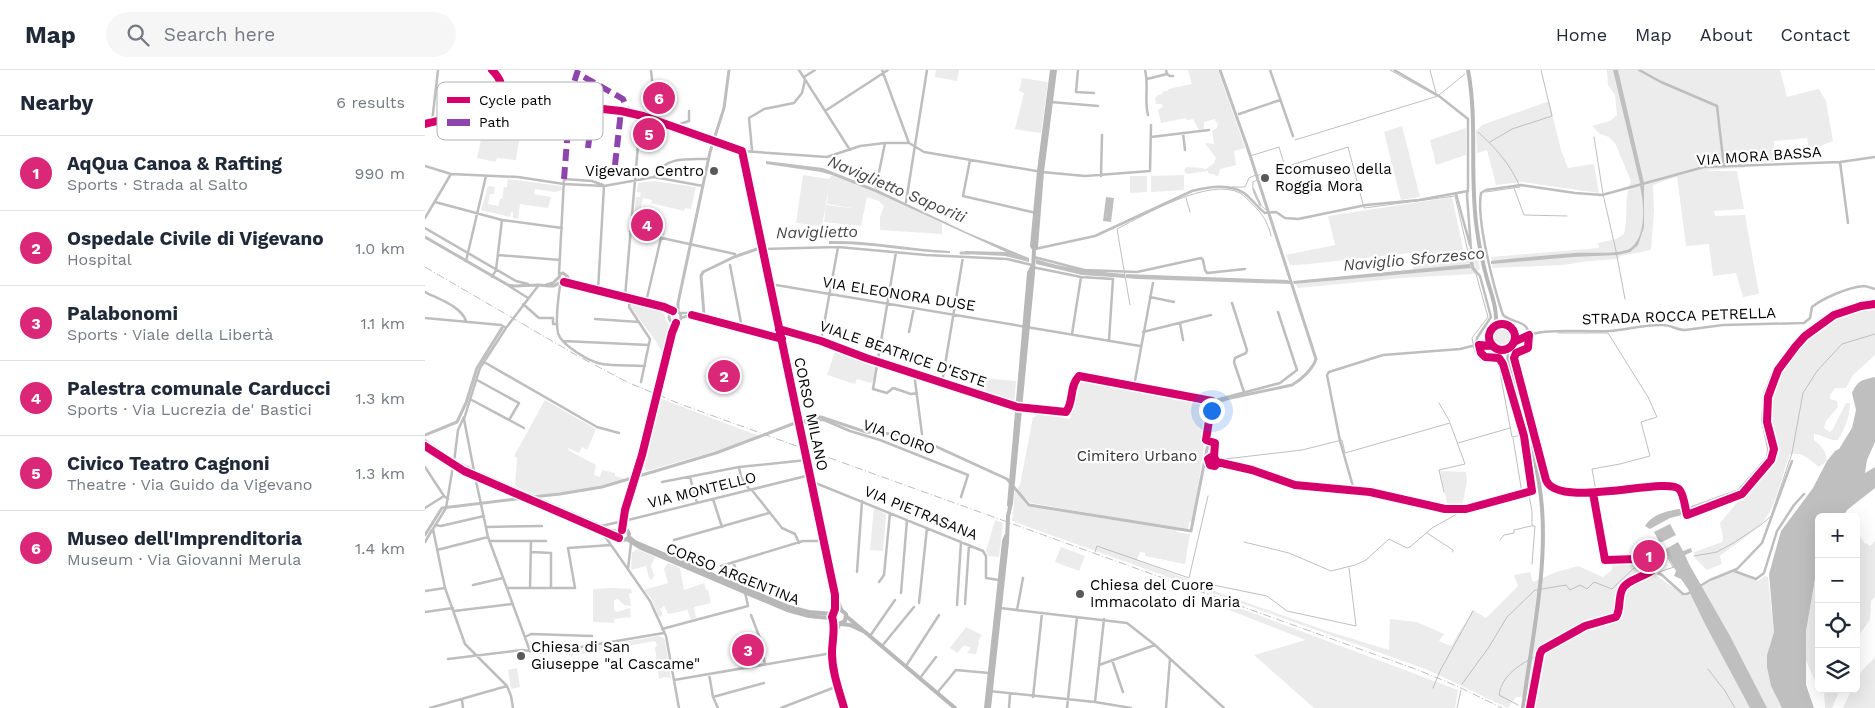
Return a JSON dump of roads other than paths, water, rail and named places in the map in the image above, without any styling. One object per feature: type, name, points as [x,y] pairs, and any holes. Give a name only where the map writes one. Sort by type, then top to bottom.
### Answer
[{"type":"main road","points":[[1041,172],[1051,102],[1053,70]]},
{"type":"main road","points":[[988,708],[999,580],[1006,536],[1027,327],[1029,273],[1036,247],[1041,172],[1053,70]]},
{"type":"main road","points":[[1468,70],[1473,106],[1474,202],[1482,258],[1496,315],[1495,327],[1489,336],[1493,346],[1500,350],[1508,360],[1534,455],[1542,508],[1542,558],[1523,708]]},
{"type":"main road","points":[[1496,315],[1513,332],[1514,342],[1510,347],[1508,360]]},
{"type":"main road","points":[[1495,327],[1505,325]]},
{"type":"main road","points":[[1500,350],[1510,347]]},
{"type":"main road","points":[[425,441],[453,464]]},
{"type":"main road","points":[[425,446],[453,464],[523,496],[530,498],[538,499],[601,528],[623,540],[628,538],[629,533],[601,528],[530,498],[475,474]]},
{"type":"main road","points":[[619,538],[622,531]]},
{"type":"main road","points":[[989,692],[989,673],[1007,542],[1006,536]]},
{"type":"main road","name":"CORSO ARGENTINA","points":[[628,538],[631,543],[796,609],[816,614],[842,611]]},
{"type":"main road","name":"CORSO ARGENTINA","points":[[628,538],[795,613],[841,624]]},
{"type":"main road","points":[[842,611],[955,708]]},
{"type":"main road","points":[[834,613],[834,621]]},
{"type":"main road","points":[[841,624],[845,621],[846,616]]},
{"type":"main road","points":[[841,624],[851,625],[864,631]]},
{"type":"street","points":[[432,122],[438,70]]},
{"type":"street","points":[[492,70],[500,82]]},
{"type":"street","points":[[651,70],[656,120]]},
{"type":"street","points":[[681,318],[678,303],[713,142],[724,108],[729,70]]},
{"type":"street","points":[[799,70],[850,150]]},
{"type":"street","points":[[752,150],[749,118],[764,109],[794,103],[802,93],[804,79],[815,70]]},
{"type":"street","points":[[825,111],[883,71],[888,70]]},
{"type":"street","points":[[906,202],[927,70]]},
{"type":"street","points":[[1078,70],[1076,92],[1094,93]]},
{"type":"street","points":[[1145,70],[1148,115]]},
{"type":"street","points":[[1166,70],[1167,74]]},
{"type":"street","points":[[1270,70],[1293,136]]},
{"type":"street","points":[[1394,70],[1439,96],[1468,119],[1468,190],[1472,263],[1473,268],[1480,276],[1491,317],[1477,338],[1477,345],[1483,356],[1502,359],[1528,434],[1549,486],[1556,489],[1593,493],[1652,487]]},
{"type":"street","points":[[1639,70],[1661,82],[1717,106],[1724,166]]},
{"type":"street","points":[[883,71],[909,143]]},
{"type":"street","points":[[1147,79],[1167,74],[1173,76]]},
{"type":"street","points":[[1239,114],[1281,99]]},
{"type":"street","points":[[1051,102],[1098,106]]},
{"type":"street","points":[[676,128],[680,124],[689,121],[689,111]]},
{"type":"street","points":[[641,382],[650,336],[629,307],[627,298],[638,144],[643,116],[742,151],[752,150],[819,157],[833,156],[860,146],[909,143],[924,152],[970,160],[1041,172],[1101,176],[1150,171],[1151,125]]},
{"type":"street","points":[[425,124],[437,121]]},
{"type":"street","points":[[1151,137],[1209,130]]},
{"type":"street","points":[[1183,133],[1185,150]]},
{"type":"street","points":[[1101,176],[1102,135]]},
{"type":"street","points":[[875,187],[885,143]]},
{"type":"street","name":"CORSO MILANO","points":[[742,151],[835,595],[842,611]]},
{"type":"street","name":"VIA MORA BASSA","points":[[1527,336],[1528,327],[1503,315],[1490,267],[1483,228],[1481,193],[1486,190],[1519,185],[1603,195],[1704,167],[1840,162],[1875,157]]},
{"type":"street","points":[[654,177],[657,171],[674,160],[709,159]]},
{"type":"street","points":[[970,160],[963,196],[1037,214]]},
{"type":"street","points":[[1840,162],[1848,223]]},
{"type":"street","points":[[425,166],[451,174],[518,176],[564,184],[604,186],[654,177],[704,186]]},
{"type":"street","points":[[425,218],[451,174]]},
{"type":"street","points":[[466,261],[486,176]]},
{"type":"street","points":[[604,186],[592,181],[565,179],[559,276],[563,281],[781,339]]},
{"type":"street","points":[[598,290],[604,186]]},
{"type":"street","points":[[1034,249],[1095,236],[1192,191],[1209,187],[1231,189],[1245,194],[1266,213],[1272,212],[1285,218],[1298,219],[1363,206],[1456,194],[1468,190]]},
{"type":"street","points":[[1456,194],[1472,251]]},
{"type":"street","points":[[435,202],[502,220],[562,228]]},
{"type":"street","points":[[492,276],[496,270],[502,220]]},
{"type":"street","points":[[425,228],[516,282],[531,285]]},
{"type":"street","points":[[631,231],[735,254]]},
{"type":"street","points":[[425,237],[528,298]]},
{"type":"street","points":[[646,302],[661,238]]},
{"type":"street","points":[[821,341],[838,247]]},
{"type":"street","points":[[762,248],[838,247],[1007,259],[1072,268],[1125,272],[1142,272],[1201,258],[1207,273],[1245,269]]},
{"type":"street","points":[[896,252],[873,388],[887,393],[893,388],[911,394],[917,393]]},
{"type":"street","points":[[498,255],[560,260]]},
{"type":"street","points":[[942,382],[963,257]]},
{"type":"street","points":[[1033,262],[1081,277],[1113,279],[1109,340]]},
{"type":"street","points":[[730,265],[742,328]]},
{"type":"street","points":[[545,285],[553,283],[559,276],[565,273],[573,283]]},
{"type":"street","points":[[508,285],[519,287],[531,285],[554,286],[568,277]]},
{"type":"street","points":[[1072,334],[1081,277]]},
{"type":"street","points":[[563,281],[559,292],[557,324],[558,334],[562,340],[570,348],[600,364],[645,366]]},
{"type":"street","points":[[1153,283],[1134,386],[1212,400],[1280,383],[1297,370],[1278,312]]},
{"type":"street","name":"VIA ELEONORA DUSE","points":[[770,284],[1140,346]]},
{"type":"street","points":[[425,542],[447,507],[459,430],[484,362],[523,304],[539,285]]},
{"type":"street","name":"STRADA ROCCA PETRELLA","points":[[1527,336],[1555,331],[1611,331],[1656,325],[1685,330],[1723,325],[1804,323],[1810,318],[1812,307],[1824,299],[1855,288],[1866,286],[1874,289]]},
{"type":"street","points":[[425,292],[457,309],[464,315],[466,321]]},
{"type":"street","points":[[1150,297],[1174,302]]},
{"type":"street","points":[[668,316],[678,303]]},
{"type":"street","points":[[1232,303],[1247,347],[1246,354],[1237,357],[1234,362],[1244,392]]},
{"type":"street","points":[[523,304],[539,318],[553,318],[553,324],[557,324]]},
{"type":"street","points":[[622,531],[625,510],[637,473],[671,333],[671,322],[663,307]]},
{"type":"street","points":[[909,332],[914,308]]},
{"type":"street","points":[[671,333],[681,318],[685,315],[691,315]]},
{"type":"street","points":[[1143,332],[1211,315]]},
{"type":"street","points":[[425,318],[501,325],[506,328]]},
{"type":"street","points":[[595,319],[639,322]]},
{"type":"street","points":[[671,322],[676,323]]},
{"type":"street","points":[[1180,323],[1183,340]]},
{"type":"street","name":"VIALE BEATRICE D'ESTE","points":[[779,329],[821,341],[1019,407],[1066,412],[1069,409],[1074,384],[1079,376],[1134,386]]},
{"type":"street","points":[[1513,332],[1527,336]]},
{"type":"street","points":[[1354,490],[1340,440],[1327,376],[1329,372],[1383,355],[1460,349],[1486,342],[1489,336]]},
{"type":"street","points":[[1514,342],[1527,336]]},
{"type":"street","points":[[1217,462],[1252,470],[1295,485],[1379,493],[1445,509],[1465,509],[1532,491],[1528,434],[1514,358],[1515,353],[1529,348],[1527,336]]},
{"type":"street","points":[[562,340],[649,346]]},
{"type":"street","points":[[1477,345],[1493,346]]},
{"type":"street","points":[[484,362],[597,427],[619,433]]},
{"type":"street","points":[[914,373],[922,434]]},
{"type":"street","points":[[477,380],[519,403],[509,420]]},
{"type":"street","points":[[471,400],[524,428]]},
{"type":"street","points":[[1212,400],[1206,440],[1215,444],[1217,462]]},
{"type":"street","points":[[465,416],[489,539],[530,651]]},
{"type":"street","name":"VIA COIRO","points":[[799,422],[824,420],[968,475],[961,497]]},
{"type":"street","points":[[1215,457],[1209,458],[1208,464],[1213,466],[1217,462]]},
{"type":"street","points":[[662,482],[739,467],[807,460]]},
{"type":"street","points":[[1593,493],[1605,560],[1639,559],[1650,562],[1656,572],[1687,594],[1710,580],[1734,571],[1763,541],[1792,461]]},
{"type":"street","points":[[739,467],[741,477],[750,489],[782,528],[795,534],[799,543]]},
{"type":"street","points":[[425,469],[443,496],[448,499]]},
{"type":"street","name":"VIA MONTELLO","points":[[601,528],[624,520],[810,475]]},
{"type":"street","points":[[690,477],[697,503]]},
{"type":"street","name":"VIA PIETRASANA","points":[[812,482],[985,552],[986,578],[999,580]]},
{"type":"street","points":[[1734,571],[1756,578],[1765,573],[1777,531],[1794,505],[1804,494]]},
{"type":"street","points":[[425,508],[443,496]]},
{"type":"street","points":[[713,498],[722,527]]},
{"type":"street","points":[[857,572],[862,501]]},
{"type":"street","points":[[674,540],[769,513]]},
{"type":"street","points":[[879,582],[884,575],[890,513]]},
{"type":"street","points":[[435,525],[441,526],[483,516]]},
{"type":"street","points":[[901,593],[907,520]]},
{"type":"street","points":[[486,527],[542,526]]},
{"type":"street","points":[[601,528],[650,601],[664,633],[679,708]]},
{"type":"street","points":[[919,603],[927,528]]},
{"type":"street","points":[[433,529],[445,588],[465,644],[507,686],[513,708]]},
{"type":"street","points":[[437,550],[489,539],[546,541]]},
{"type":"street","points":[[530,588],[531,541]]},
{"type":"street","points":[[721,566],[799,543],[825,541]]},
{"type":"street","points":[[957,605],[961,542]]},
{"type":"street","points":[[630,573],[628,564],[631,543]]},
{"type":"street","points":[[507,588],[575,588],[568,548],[611,545]]},
{"type":"street","points":[[965,604],[969,545]]},
{"type":"street","points":[[531,552],[551,553],[551,588]]},
{"type":"street","points":[[662,629],[748,606],[733,562]]},
{"type":"street","points":[[1530,708],[1542,650],[1585,626],[1616,617],[1619,612],[1623,588],[1627,584],[1656,572]]},
{"type":"street","points":[[473,585],[503,578]]},
{"type":"street","points":[[1017,610],[1023,578]]},
{"type":"street","points":[[425,591],[445,588]]},
{"type":"street","name":"CORSO MILANO","points":[[834,613],[835,595]]},
{"type":"street","points":[[870,636],[895,600]]},
{"type":"street","points":[[425,612],[513,604]]},
{"type":"street","points":[[882,646],[914,607]]},
{"type":"street","points":[[998,608],[1127,623],[1155,645],[1224,708]]},
{"type":"street","points":[[1033,697],[1042,613]]},
{"type":"street","points":[[751,615],[761,641],[765,665]]},
{"type":"street","points":[[905,666],[939,615]]},
{"type":"street","points":[[1067,708],[1077,617]]},
{"type":"street","points":[[1095,702],[1104,620]]},
{"type":"street","points":[[834,621],[832,642],[834,673],[844,708]]},
{"type":"street","points":[[832,642],[841,624]]},
{"type":"street","points":[[448,659],[522,650],[545,654],[664,633]]},
{"type":"street","points":[[525,637],[531,634],[592,636]]},
{"type":"street","points":[[1099,664],[1155,645]]},
{"type":"street","points":[[674,680],[832,654]]},
{"type":"street","points":[[920,678],[935,656]]},
{"type":"street","points":[[1165,708],[1169,659]]},
{"type":"street","points":[[1112,660],[1123,692]]},
{"type":"street","points":[[937,693],[956,670],[989,673]]},
{"type":"street","points":[[709,674],[713,697],[718,708]]},
{"type":"street","points":[[713,697],[764,683]]},
{"type":"street","points":[[431,708],[507,686]]},
{"type":"street","points":[[781,708],[838,686]]},
{"type":"street","points":[[989,692],[1095,702],[1131,708]]},
{"type":"street","points":[[1009,708],[1010,694]]},
{"type":"street","points":[[461,699],[463,708]]},
{"type":"waterway","points":[[532,497],[602,487],[716,453],[795,423],[821,417],[866,432],[906,435],[924,441],[1007,479],[1029,505],[1191,531],[1216,403],[1226,399],[1292,385],[1306,374],[1316,359],[1248,149],[1220,70]]},
{"type":"waterway","points":[[1390,70],[1437,96]]},
{"type":"waterway","points":[[1430,70],[1436,93]]},
{"type":"waterway","points":[[1490,142],[1512,129],[1552,116],[1541,70]]},
{"type":"waterway","points":[[1439,95],[1465,74]]},
{"type":"waterway","points":[[1295,140],[1438,96]]},
{"type":"waterway","points":[[1478,132],[1502,157],[1520,187],[1486,192]]},
{"type":"waterway","points":[[1594,137],[1603,194],[1625,299]]},
{"type":"waterway","name":"Naviglio Sforzesco","points":[[1250,156],[1279,147],[1285,167],[1348,147],[1364,208],[1455,196],[1472,269],[1476,274],[1488,317],[1472,338],[1474,349],[1480,360],[1498,362],[1512,437],[1536,432],[1548,478]]},
{"type":"waterway","points":[[1256,176],[1266,173]]},
{"type":"waterway","points":[[1232,187],[1245,187],[1249,178],[1256,175]]},
{"type":"waterway","points":[[1257,180],[1253,182],[1254,194],[1268,211]]},
{"type":"waterway","points":[[1514,188],[1524,215],[1567,216]]},
{"type":"waterway","points":[[1130,305],[1117,229],[1144,215],[1196,193],[1227,189],[1240,193],[1256,207],[1262,214],[1271,236]]},
{"type":"waterway","points":[[1253,189],[1260,206]]},
{"type":"waterway","points":[[1254,189],[1261,205]]},
{"type":"waterway","points":[[1186,198],[1190,212]]},
{"type":"waterway","name":"Naviglietto","points":[[704,315],[701,276],[703,272],[734,257],[763,247]]},
{"type":"waterway","name":"Naviglietto","points":[[961,253],[969,253]]},
{"type":"waterway","name":"Naviglietto","points":[[425,435],[457,422],[466,403],[477,368],[502,328]]},
{"type":"waterway","points":[[1554,486],[1596,491],[1592,469],[1650,456],[1641,422],[1657,417],[1648,397],[1608,333],[1558,333]]},
{"type":"waterway","points":[[1694,556],[1717,552],[1735,542],[1771,516],[1792,453],[1803,393],[1817,371],[1842,344],[1875,334]]},
{"type":"waterway","points":[[1439,403],[1450,422]]},
{"type":"waterway","points":[[1225,459],[1302,450],[1342,440],[1345,453],[1450,423],[1465,464],[1439,470],[1444,492]]},
{"type":"waterway","points":[[1458,443],[1510,428]]},
{"type":"waterway","points":[[1513,438],[1522,493]]},
{"type":"waterway","points":[[1253,472],[1289,484]]},
{"type":"waterway","points":[[1306,487],[1377,495]]},
{"type":"waterway","points":[[1527,491],[1532,511],[1532,526],[1535,526],[1532,564]]},
{"type":"waterway","points":[[1095,552],[1097,546],[1189,578],[1208,496]]},
{"type":"waterway","points":[[1383,497],[1429,508],[1459,511]]},
{"type":"waterway","points":[[1467,508],[1476,503],[1506,497]]},
{"type":"waterway","points":[[425,535],[442,508],[524,498]]},
{"type":"waterway","points":[[1244,542],[1289,553],[1331,571],[1366,560],[1389,539],[1407,548],[1410,547],[1432,528],[1464,510]]},
{"type":"waterway","points":[[1500,540],[1504,535],[1514,533],[1514,530],[1531,526]]},
{"type":"waterway","points":[[1427,533],[1453,550],[1453,552]]},
{"type":"waterway","points":[[1665,558],[1668,558],[1673,567]]},
{"type":"waterway","points":[[1542,589],[1566,585],[1570,590],[1580,585],[1587,589],[1594,582],[1612,589],[1634,568],[1651,567]]},
{"type":"waterway","points":[[1659,572],[1674,567]]},
{"type":"waterway","points":[[1205,591],[1208,584],[1267,596],[1287,611],[1356,626],[1349,568]]},
{"type":"waterway","points":[[1627,587],[1655,574]]},
{"type":"waterway","points":[[1462,684],[1489,647],[1507,617],[1535,590],[1538,590]]},
{"type":"waterway","points":[[1542,654],[1585,629],[1616,619],[1620,614],[1622,602]]},
{"type":"waterway","points":[[1433,688],[1441,669],[1473,611]]},
{"type":"waterway","points":[[1518,705],[1499,695],[1501,688],[1513,670],[1538,655]]},
{"type":"waterway","points":[[1708,669],[1735,708]]},
{"type":"waterway","points":[[1457,708],[1461,690]]},
{"type":"railway","points":[[425,267],[576,355],[627,382],[680,404],[1418,670],[1502,708]]},
{"type":"place","name":"Museo dell'Imprenditoria","points":[[659,98]]},
{"type":"place","name":"Civico Teatro Cagnoni","points":[[649,134]]},
{"type":"place","name":"Vigevano Centro","points":[[714,171]]},
{"type":"place","name":"Ecomuseo della Roggia Mora","points":[[1265,178]]},
{"type":"place","name":"Palestra comunale Carducci","points":[[647,225]]},
{"type":"place","name":"Ospedale Civile di Vigevano","points":[[724,376]]},
{"type":"place","name":"AqQua Canoa & Rafting","points":[[1649,556]]},
{"type":"place","name":"Chiesa del Cuore Immacolato di Maria","points":[[1080,594]]},
{"type":"place","name":"Palabonomi","points":[[748,650]]},
{"type":"place","name":"Chiesa di San Giuseppe \"al Cascame\"","points":[[521,656]]},
{"type":"water label","name":"Naviglietto Saporiti","points":[[897,189]]},
{"type":"park label","name":"Cimitero Urbano","points":[[1137,456]]}]
